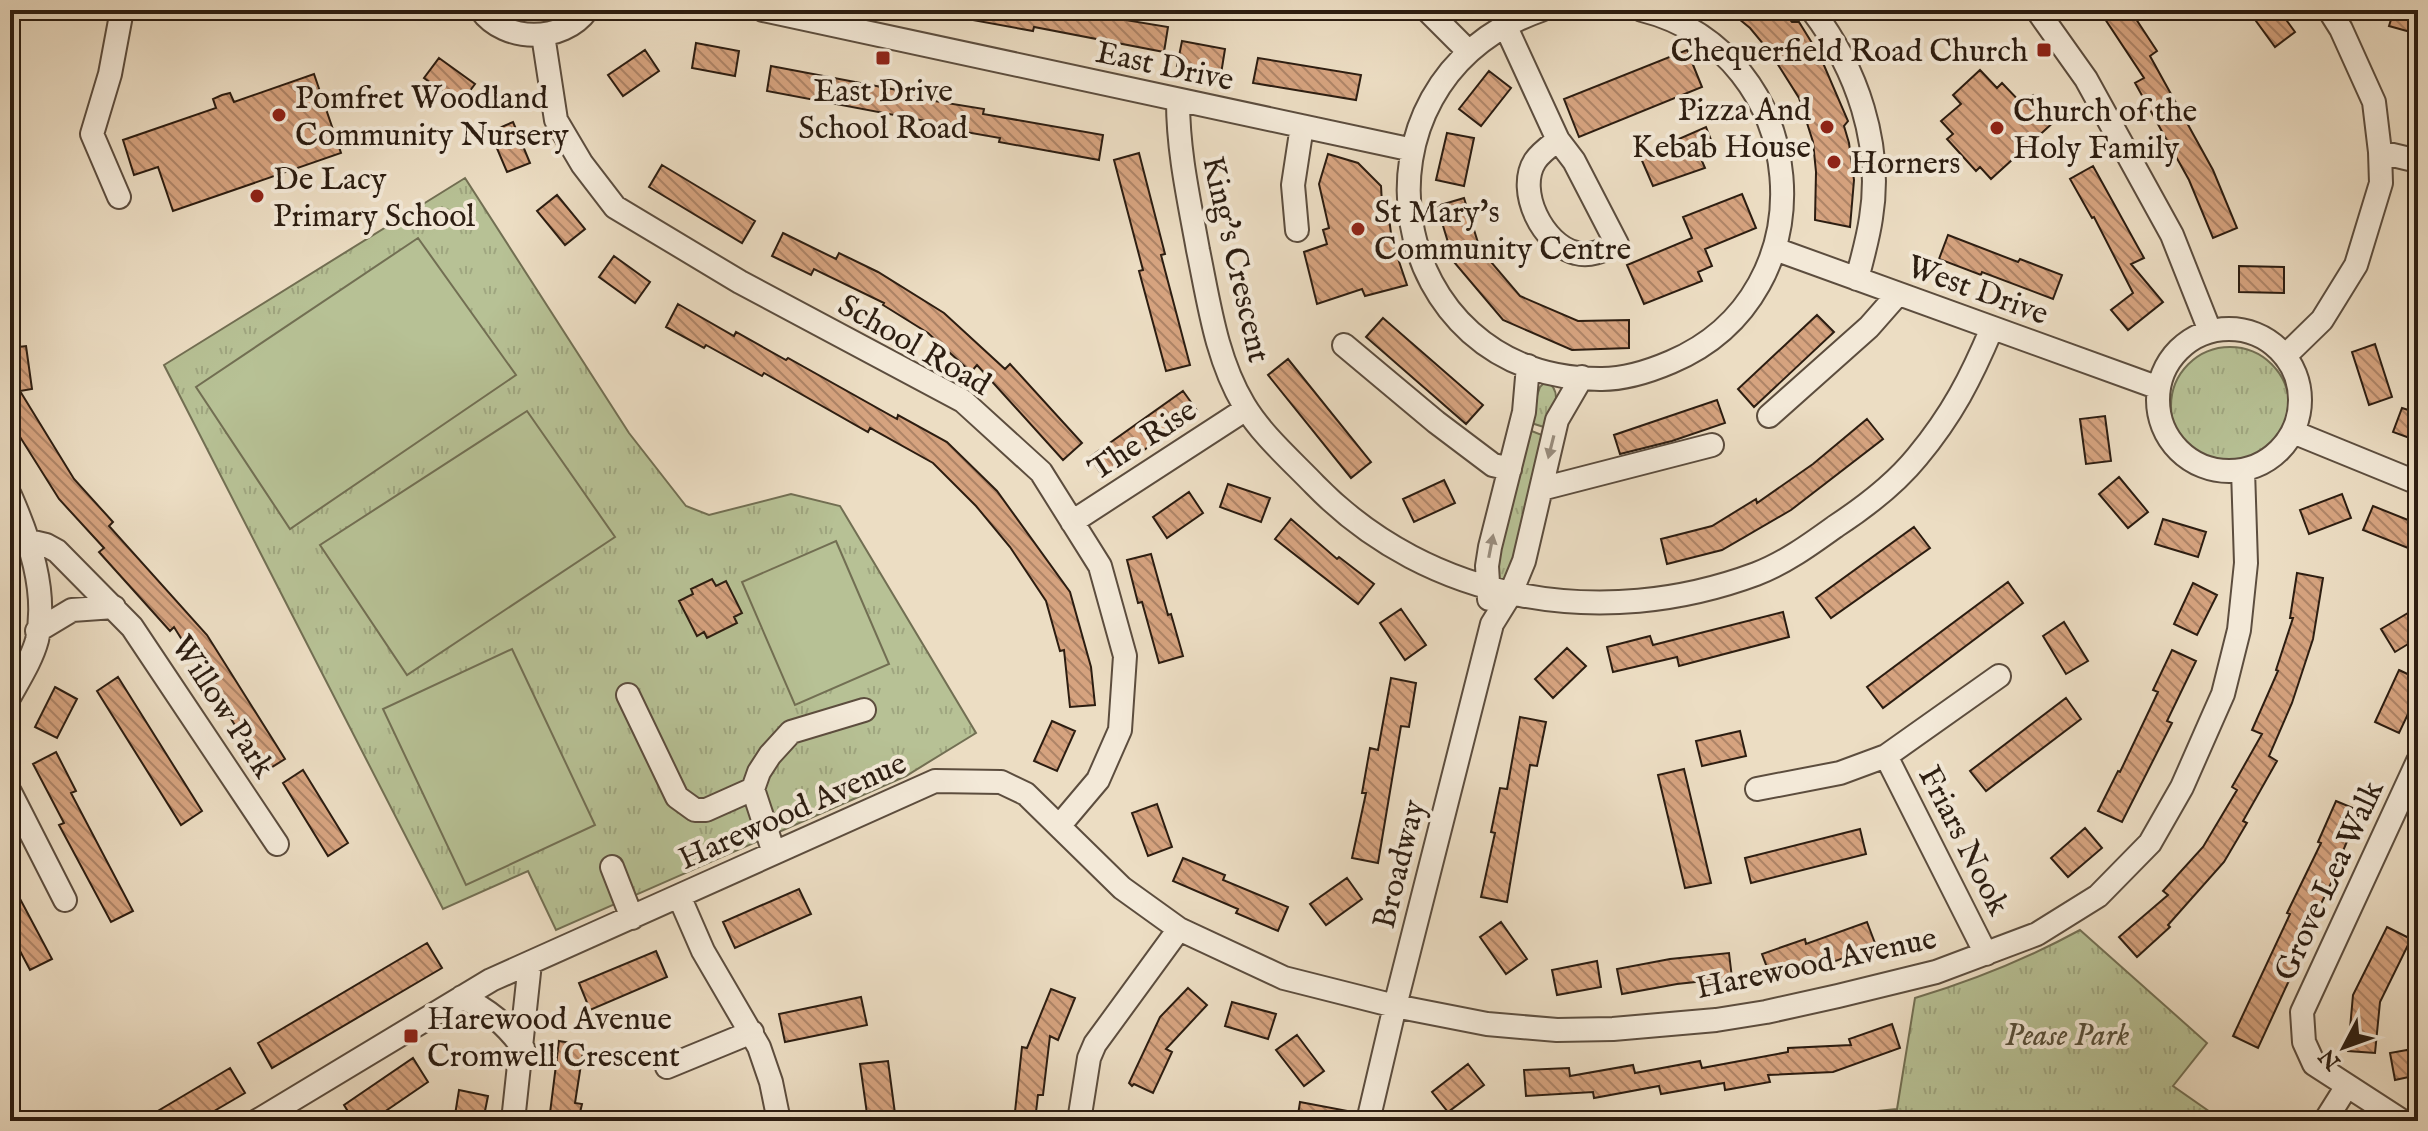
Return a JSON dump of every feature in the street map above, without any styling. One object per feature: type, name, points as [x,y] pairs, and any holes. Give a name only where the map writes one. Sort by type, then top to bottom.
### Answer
[{"type":"street","points":[[119,197],[92,134],[110,74],[122,10]]},
{"type":"street","points":[[481,10],[502,28],[522,34],[543,35],[565,29],[587,10]]},
{"type":"street","name":"East Drive","points":[[763,10],[1413,150]]},
{"type":"street","points":[[1427,10],[1468,51]]},
{"type":"street","points":[[1540,10],[1505,25],[1468,51],[1438,86],[1417,127],[1408,172],[1409,218],[1421,262],[1443,302],[1475,336],[1514,361],[1528,366],[1557,375],[1603,379],[1648,372],[1690,354],[1727,326],[1755,290],[1775,249],[1782,213],[1783,175],[1776,138],[1762,104],[1742,73],[1715,46],[1684,25],[1653,11]]},
{"type":"street","points":[[1812,10],[1832,35],[1850,69],[1873,151],[1871,220],[1857,279]]},
{"type":"street","points":[[2037,10],[2086,79],[2172,235],[2210,331]]},
{"type":"street","points":[[2285,356],[2322,320],[2356,265],[2381,183],[2374,102],[2341,29],[2329,10]]},
{"type":"street","points":[[1505,25],[1558,140],[1574,161],[1617,244],[1604,251],[1587,255],[1565,249],[1543,226],[1534,210],[1529,186],[1534,163],[1558,140]]},
{"type":"street","name":"School Road","points":[[543,35],[556,120],[582,164],[615,207],[740,282],[963,401],[1041,472],[1100,566],[1125,656],[1120,730],[1098,780],[1060,825]]},
{"type":"street","name":"King's Crescent","points":[[1178,101],[1178,143],[1216,338],[1232,384],[1246,409],[1334,505],[1376,537],[1429,566],[1510,595]]},
{"type":"street","points":[[1297,230],[1293,185],[1302,126]]},
{"type":"street","points":[[2380,152],[2418,161]]},
{"type":"street","name":"West Drive","points":[[1775,249],[2159,388]]},
{"type":"street","points":[[1769,416],[1869,327],[1898,294]]},
{"type":"street","points":[[1510,595],[1610,603],[1673,597],[1755,575],[1788,560],[1861,510],[1915,460],[1967,386],[1992,328]]},
{"type":"street","points":[[2231,329],[2251,332],[2270,342],[2285,356],[2295,373],[2300,393],[2300,413],[2293,432],[2281,450],[2263,463],[2243,470],[2209,468],[2179,451],[2166,433],[2158,411],[2159,388],[2165,369],[2176,352],[2191,339],[2210,331],[2231,329]]},
{"type":"street","points":[[1344,345],[1493,465],[1510,469]]},
{"type":"street","name":"Broadway","points":[[1492,624],[1487,588],[1490,547],[1524,412],[1528,366]]},
{"type":"street","name":"Broadway","points":[[1368,1121],[1492,624],[1510,595],[1524,561],[1557,420],[1582,377]]},
{"type":"street","name":"The Rise","points":[[1072,522],[1246,409]]},
{"type":"street","points":[[2293,432],[2418,483]]},
{"type":"street","points":[[1541,489],[1712,445]]},
{"type":"street","name":"Harewood Avenue","points":[[257,1121],[491,980],[935,781],[1001,782],[1026,794],[1122,888],[1179,929],[1284,978],[1395,1006],[1487,1024],[1557,1030],[1687,1023],[1766,1012],[1936,972],[2037,934],[2098,896],[2150,843],[2182,787],[2223,694],[2239,630],[2246,563],[2243,470]]},
{"type":"street","points":[[10,495],[29,541],[37,586],[37,640],[10,696]]},
{"type":"street","name":"Willow Park","points":[[29,541],[57,551],[114,607],[152,654],[277,844]]},
{"type":"street","points":[[37,631],[72,610],[114,607]]},
{"type":"street","name":"Friars Nook","points":[[1757,789],[1840,773],[1886,756],[1999,676]]},
{"type":"street","points":[[628,695],[677,797],[695,810],[706,810],[753,789]]},
{"type":"street","points":[[774,853],[753,789],[759,772],[791,732],[864,710]]},
{"type":"street","name":"Friars Nook","points":[[1886,756],[1986,954]]},
{"type":"street","name":"Grove Lea Walk","points":[[2402,1121],[2314,1064],[2304,1042],[2302,1012],[2418,761]]},
{"type":"street","points":[[10,792],[65,900]]},
{"type":"street","points":[[612,867],[632,918]]},
{"type":"street","points":[[679,896],[703,951],[752,1032],[771,1082],[779,1121]]},
{"type":"street","points":[[1079,1121],[1089,1058],[1095,1044],[1179,929]]},
{"type":"street","points":[[513,1121],[530,963]]},
{"type":"street","points":[[462,997],[490,1011],[523,1048]]},
{"type":"street","points":[[667,1067],[752,1032]]},
{"type":"street","points":[[2325,1121],[2347,1086]]},
{"type":"green space","points":[[465,178],[629,433],[686,506],[709,515],[791,494],[840,506],[976,733],[906,776],[556,930],[528,871],[443,909],[164,365]]},
{"type":"green space","points":[[418,238],[516,375],[290,529],[196,387]]},
{"type":"green space","points":[[2230,347],[2263,357],[2279,373],[2289,406],[2279,439],[2263,455],[2230,465],[2197,455],[2181,439],[2171,406],[2181,373],[2197,357]]},
{"type":"green space","points":[[1546,381],[1556,396],[1547,428],[1528,422],[1540,387]]},
{"type":"green space","points":[[527,411],[615,537],[407,675],[320,545]]},
{"type":"green space","points":[[1529,430],[1547,437],[1512,575],[1506,580],[1499,579],[1492,572]]},
{"type":"green space","points":[[836,541],[889,664],[795,705],[742,582]]},
{"type":"green space","points":[[512,649],[595,825],[466,885],[383,709]]},
{"type":"green space","name":"Pease Park","points":[[2080,930],[2207,1043],[2173,1086],[2223,1121],[1847,1121],[1877,1111],[1897,1109],[1915,998],[1999,968]]},
{"type":"building","points":[[968,10],[1085,10],[1107,14],[1107,17],[1168,27],[1164,52],[1034,27],[1033,31],[967,19]]},
{"type":"building","points":[[1728,10],[1782,10],[1792,22],[1799,22],[1820,56],[1848,121],[1844,126],[1854,180],[1850,227],[1815,220],[1813,142],[1799,98],[1770,52],[1750,28]]},
{"type":"building","points":[[2112,10],[2130,10],[2157,51],[2150,56],[2213,170],[2237,228],[2213,238],[2189,180],[2135,83],[2144,78],[2103,16]]},
{"type":"building","points":[[2248,10],[2279,10],[2295,32],[2275,47]]},
{"type":"building","points":[[2394,10],[2418,10],[2414,33],[2389,26]]},
{"type":"building","points":[[1182,41],[1225,49],[1221,74],[1177,66]]},
{"type":"building","points":[[696,43],[739,51],[735,76],[692,68]]},
{"type":"building","points":[[645,50],[659,71],[623,96],[608,75]]},
{"type":"building","points":[[1687,50],[1702,87],[1579,137],[1564,99]]},
{"type":"building","points":[[439,58],[475,84],[460,104],[424,78]]},
{"type":"building","points":[[1258,58],[1361,75],[1356,100],[1253,83]]},
{"type":"building","points":[[771,66],[929,96],[928,100],[984,109],[983,114],[1103,135],[1099,160],[999,142],[1000,138],[937,127],[937,123],[767,91]]},
{"type":"building","name":"Church of the Holy Family","points":[[1980,70],[1997,88],[2002,83],[2022,104],[2033,95],[2056,120],[1991,179],[1980,167],[1976,171],[1947,139],[1953,134],[1941,121],[1961,104],[1953,95]]},
{"type":"building","points":[[1489,71],[1511,88],[1481,126],[1459,109]]},
{"type":"building","points":[[314,74],[341,153],[173,211],[158,167],[134,175],[123,140],[216,108],[213,99],[222,95],[230,93],[234,102]]},
{"type":"building","points":[[513,122],[530,163],[507,172],[490,132]]},
{"type":"building","points":[[1706,127],[1713,145],[1698,152],[1705,168],[1653,186],[1640,156]]},
{"type":"building","points":[[1447,133],[1474,138],[1464,186],[1436,180]]},
{"type":"building","points":[[1139,153],[1165,254],[1161,255],[1190,365],[1166,371],[1114,160]]},
{"type":"building","name":"St Mary's Community Centre","points":[[1328,154],[1358,163],[1381,186],[1382,204],[1387,203],[1392,241],[1407,285],[1365,296],[1362,289],[1317,304],[1304,252],[1327,244],[1323,230],[1329,228],[1319,184]]},
{"type":"building","points":[[662,165],[755,221],[742,243],[649,187]]},
{"type":"building","points":[[2093,166],[2144,258],[2131,264],[2163,302],[2128,330],[2111,310],[2133,293],[2094,217],[2070,179]]},
{"type":"building","points":[[1742,194],[1756,228],[1705,249],[1712,266],[1698,272],[1702,281],[1644,304],[1627,265],[1692,238],[1683,217]]},
{"type":"building","points":[[557,195],[585,229],[565,245],[537,211]]},
{"type":"building","points":[[1464,198],[1480,249],[1520,296],[1578,321],[1629,320],[1629,348],[1572,350],[1503,320],[1454,262],[1437,206]]},
{"type":"building","points":[[783,233],[836,259],[839,253],[878,272],[944,313],[1005,369],[1010,364],[1082,443],[1063,460],[977,365],[971,372],[928,333],[884,303],[814,269],[811,275],[772,256]]},
{"type":"building","points":[[1948,235],[2062,275],[2053,299],[1939,259]]},
{"type":"building","points":[[614,256],[650,282],[635,303],[599,277]]},
{"type":"building","points":[[2239,266],[2284,267],[2284,293],[2239,292]]},
{"type":"building","points":[[678,304],[734,336],[736,332],[897,419],[898,415],[947,442],[997,491],[1070,592],[1091,667],[1095,705],[1070,707],[1064,650],[1060,651],[1046,601],[1010,547],[976,506],[933,463],[870,428],[868,432],[764,373],[762,376],[666,327]]},
{"type":"building","points":[[1817,315],[1834,332],[1754,407],[1738,389]]},
{"type":"building","points":[[1383,318],[1483,405],[1466,424],[1366,337]]},
{"type":"building","points":[[2375,344],[2392,397],[2369,405],[2352,352]]},
{"type":"building","points":[[26,346],[32,389],[20,391],[74,479],[113,522],[109,526],[207,635],[285,759],[264,772],[174,627],[170,631],[99,552],[104,548],[59,499],[10,421],[10,348]]},
{"type":"building","points":[[1288,359],[1371,462],[1351,478],[1268,375]]},
{"type":"building","points":[[1183,391],[1198,412],[1104,478],[1090,457]]},
{"type":"building","points":[[1717,400],[1725,423],[1620,454],[1614,435]]},
{"type":"building","points":[[2402,408],[2418,413],[2418,441],[2393,432]]},
{"type":"building","points":[[2105,416],[2111,461],[2086,464],[2080,419]]},
{"type":"building","points":[[1867,419],[1883,439],[1791,510],[1722,550],[1667,564],[1661,539],[1712,526],[1756,499],[1757,503],[1813,464]]},
{"type":"building","points":[[2119,477],[2148,512],[2128,528],[2099,494]]},
{"type":"building","points":[[1444,480],[1455,503],[1414,522],[1403,499]]},
{"type":"building","points":[[1228,484],[1270,498],[1261,522],[1220,507]]},
{"type":"building","points":[[1189,492],[1203,513],[1167,538],[1153,517]]},
{"type":"building","points":[[2342,494],[2351,518],[2309,534],[2300,510]]},
{"type":"building","points":[[2373,506],[2418,524],[2418,552],[2363,530]]},
{"type":"building","points":[[1291,519],[1337,559],[1339,557],[1374,584],[1358,604],[1275,539]]},
{"type":"building","points":[[2163,519],[2206,532],[2198,557],[2155,544]]},
{"type":"building","points":[[1914,527],[1930,548],[1831,618],[1816,598]]},
{"type":"building","points":[[1151,554],[1183,656],[1159,663],[1127,560]]},
{"type":"building","points":[[2297,573],[2323,578],[2313,639],[2292,703],[2269,756],[2277,761],[2224,862],[2168,925],[2170,927],[2137,957],[2119,937],[2168,895],[2163,891],[2203,847],[2237,790],[2232,787],[2262,734],[2252,730],[2278,671],[2293,618],[2290,618]]},
{"type":"building","points":[[712,579],[716,586],[726,581],[742,613],[734,617],[737,623],[707,638],[704,632],[697,636],[679,601],[693,594],[691,589]]},
{"type":"building","points":[[2008,582],[2023,603],[1883,708],[1867,687]]},
{"type":"building","points":[[2193,583],[2217,595],[2197,635],[2174,624]]},
{"type":"building","points":[[2418,607],[2418,638],[2395,652],[2381,629]]},
{"type":"building","points":[[1401,609],[1426,645],[1405,660],[1380,623]]},
{"type":"building","points":[[1783,612],[1789,637],[1679,666],[1677,657],[1613,672],[1607,647],[1650,636],[1653,645]]},
{"type":"building","points":[[2064,622],[2088,661],[2066,674],[2043,636]]},
{"type":"building","points":[[1567,648],[1586,666],[1553,698],[1535,679]]},
{"type":"building","points":[[2172,650],[2196,661],[2167,721],[2172,723],[2122,822],[2098,811],[2158,692],[2153,690]]},
{"type":"building","points":[[2399,670],[2418,679],[2418,693],[2399,733],[2375,722]]},
{"type":"building","points":[[118,677],[202,811],[181,825],[97,691]]},
{"type":"building","points":[[1391,678],[1416,683],[1409,727],[1401,726],[1378,863],[1352,858],[1366,793],[1362,793],[1370,748],[1378,750]]},
{"type":"building","points":[[55,687],[77,699],[57,738],[35,727]]},
{"type":"building","points":[[2066,698],[2081,719],[1986,791],[1970,771]]},
{"type":"building","points":[[1520,717],[1546,722],[1537,766],[1530,765],[1507,902],[1481,897],[1495,833],[1491,832],[1500,788],[1507,789]]},
{"type":"building","points":[[1052,721],[1075,731],[1057,771],[1034,761]]},
{"type":"building","points":[[1740,731],[1746,756],[1702,766],[1696,741]]},
{"type":"building","points":[[56,752],[76,791],[71,793],[133,911],[111,922],[59,825],[64,823],[33,764]]},
{"type":"building","points":[[1684,769],[1711,883],[1685,888],[1658,775]]},
{"type":"building","points":[[303,770],[348,843],[328,856],[283,783]]},
{"type":"building","points":[[2336,801],[2360,811],[2336,873],[2306,935],[2309,937],[2258,1048],[2233,1036],[2290,914],[2287,913],[2321,843],[2318,842]]},
{"type":"building","points":[[1157,804],[1172,847],[1148,856],[1132,813]]},
{"type":"building","points":[[2085,828],[2102,848],[2068,877],[2051,858]]},
{"type":"building","points":[[1860,829],[1866,854],[1751,883],[1745,858]]},
{"type":"building","points":[[1183,858],[1225,875],[1223,880],[1288,907],[1278,931],[1236,913],[1238,909],[1173,881]]},
{"type":"building","points":[[1347,878],[1362,899],[1326,925],[1310,904]]},
{"type":"building","points":[[10,880],[52,959],[30,970],[10,932]]},
{"type":"building","points":[[799,889],[811,914],[735,948],[723,922]]},
{"type":"building","points":[[1501,922],[1527,959],[1506,974],[1480,937]]},
{"type":"building","points":[[1867,922],[1876,946],[1833,962],[1832,957],[1771,978],[1762,954],[1805,939],[1806,944]]},
{"type":"building","points":[[2387,927],[2411,939],[2380,1002],[2375,1053],[2348,1051],[2353,995]]},
{"type":"building","points":[[427,943],[442,968],[272,1068],[258,1043]]},
{"type":"building","points":[[656,951],[667,977],[590,1010],[579,983]]},
{"type":"building","points":[[1729,953],[1732,978],[1622,994],[1617,969],[1670,959]]},
{"type":"building","points":[[1597,961],[1601,987],[1557,995],[1552,970]]},
{"type":"building","points":[[1188,988],[1207,1005],[1166,1049],[1172,1052],[1153,1093],[1134,1084],[1132,1086],[1129,1083],[1160,1017]]},
{"type":"building","points":[[1051,989],[1075,998],[1058,1040],[1050,1036],[1043,1095],[1038,1095],[1035,1121],[1014,1121],[1022,1047],[1027,1048]]},
{"type":"building","points":[[861,997],[867,1025],[785,1042],[779,1014]]},
{"type":"building","points":[[1232,1002],[1276,1014],[1268,1039],[1225,1026]]},
{"type":"building","points":[[1892,1024],[1900,1048],[1833,1072],[1768,1075],[1770,1082],[1725,1090],[1724,1083],[1661,1094],[1659,1086],[1594,1098],[1593,1092],[1526,1096],[1524,1070],[1569,1068],[1570,1076],[1633,1065],[1635,1073],[1700,1061],[1702,1068],[1788,1052],[1788,1048],[1851,1045],[1849,1039]]},
{"type":"building","points":[[1297,1035],[1324,1071],[1304,1086],[1276,1050]]},
{"type":"building","points":[[559,1041],[584,1045],[575,1103],[582,1104],[578,1121],[549,1121]]},
{"type":"building","points":[[2418,1048],[2418,1075],[2395,1080],[2390,1053]]},
{"type":"building","points":[[413,1058],[428,1082],[371,1121],[354,1121],[344,1105]]},
{"type":"building","points":[[888,1061],[896,1121],[868,1121],[860,1064]]},
{"type":"building","points":[[1468,1064],[1484,1085],[1448,1112],[1432,1092]]},
{"type":"building","points":[[230,1068],[245,1093],[197,1121],[141,1121]]},
{"type":"building","points":[[459,1090],[488,1096],[483,1121],[454,1121]]},
{"type":"building","points":[[1300,1102],[1353,1112],[1352,1121],[1297,1121]]},
{"type":"place","name":"Chequerfield Road Church","points":[[2044,50]]},
{"type":"place","name":"East Drive School Road","points":[[883,58]]},
{"type":"place","name":"Pomfret Woodland Community Nursery","points":[[279,115]]},
{"type":"place","name":"Pizza And Kebab House","points":[[1827,127]]},
{"type":"place","name":"Church of the Holy Family","points":[[1997,128]]},
{"type":"place","name":"Horners","points":[[1834,162]]},
{"type":"place","name":"De Lacy Primary School","points":[[257,196]]},
{"type":"place","name":"St Mary's Community Centre","points":[[1358,229]]},
{"type":"place","name":"Harewood Avenue Cromwell Crescent","points":[[411,1036]]}]
